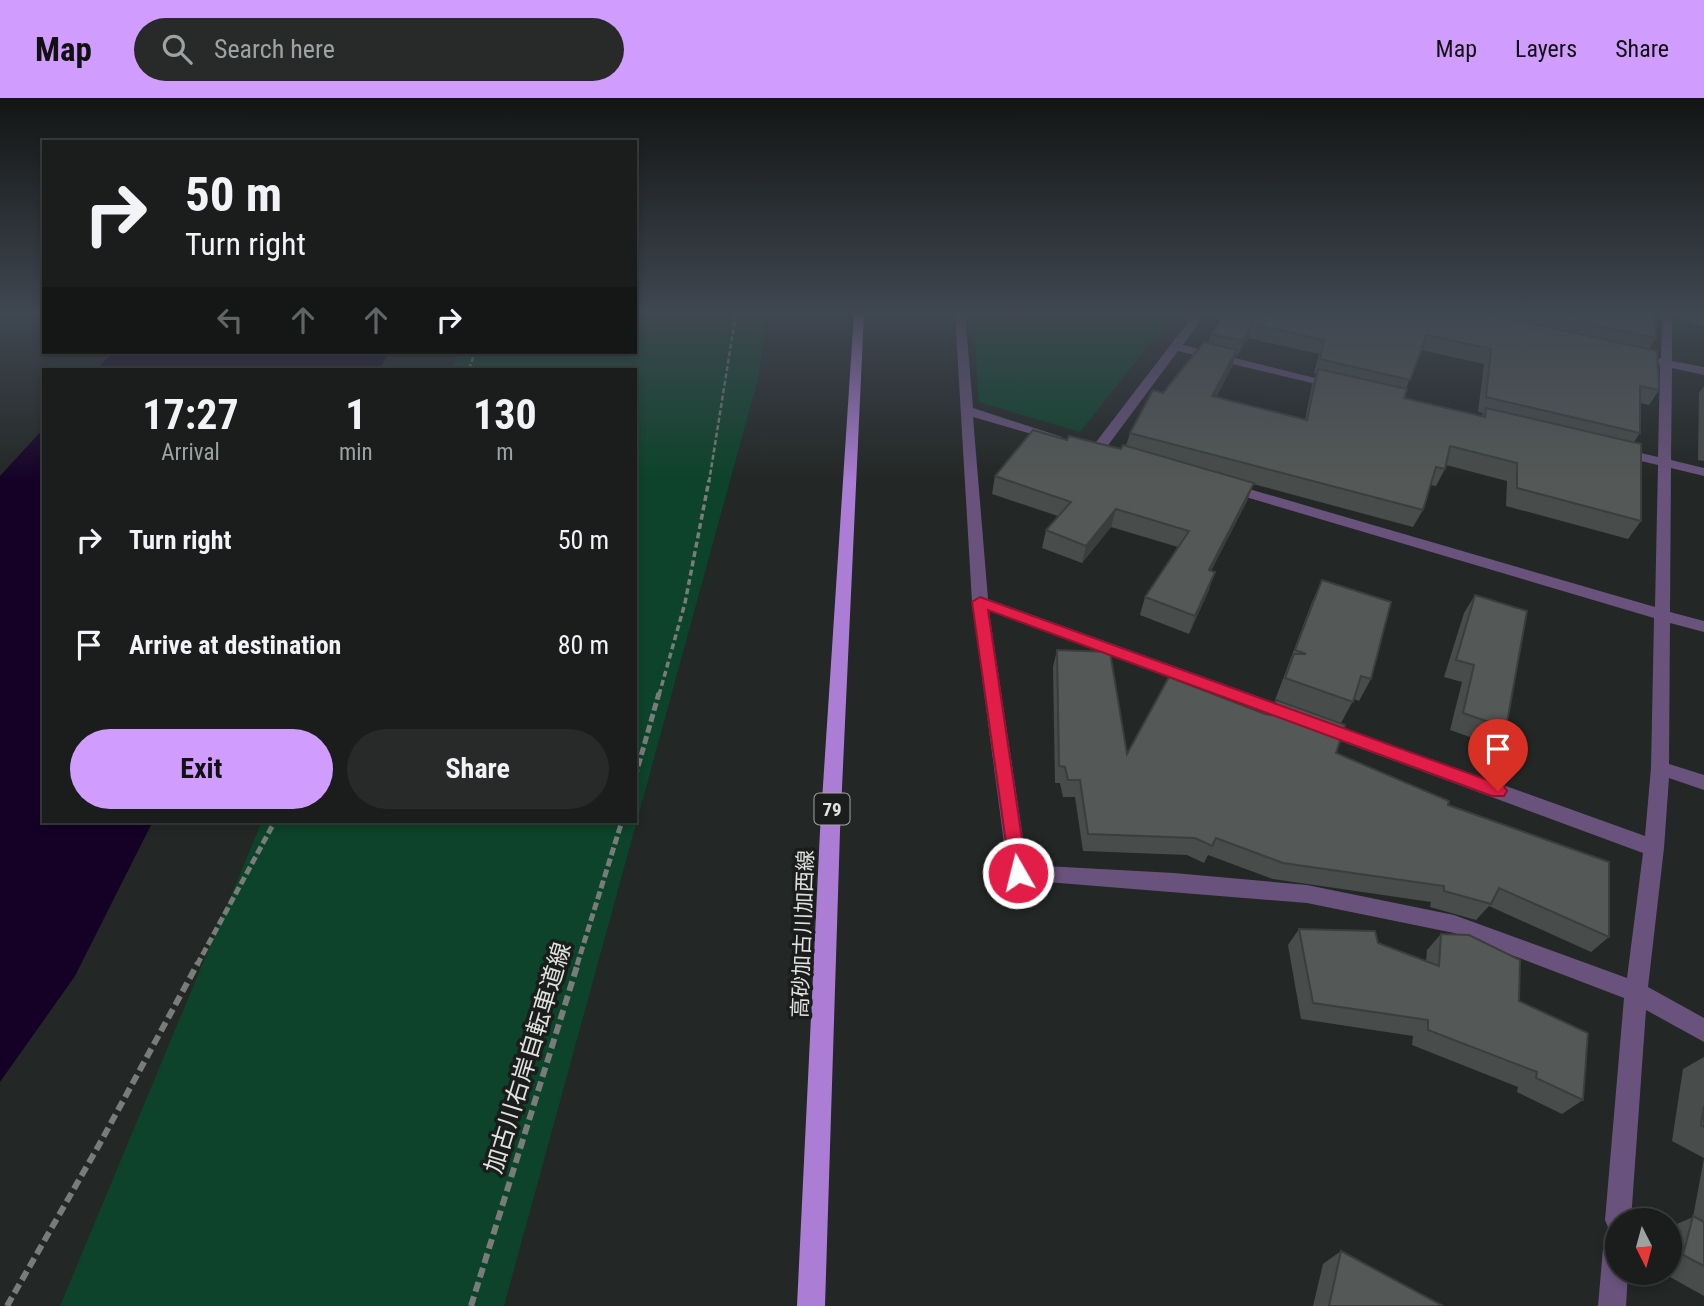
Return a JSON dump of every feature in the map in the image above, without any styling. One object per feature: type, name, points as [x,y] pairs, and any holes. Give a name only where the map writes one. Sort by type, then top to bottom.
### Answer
[{"type":"main road","name":"高砂加古川加西線","points":[[811,1306],[830,845],[856,369]]},
{"type":"street","points":[[965,369],[980,602],[1018,873],[1174,882],[1307,894],[1454,924],[1636,992],[1704,1031]]},
{"type":"street","points":[[968,411],[1092,447],[1158,369]]},
{"type":"street","points":[[1271,369],[1353,389]]},
{"type":"street","points":[[1619,1208],[1636,992],[1654,848],[1660,768],[1668,369]]},
{"type":"street","points":[[1609,450],[1704,472]]},
{"type":"street","points":[[1216,484],[1704,627]]},
{"type":"street","points":[[980,602],[1654,848]]},
{"type":"street","points":[[1660,768],[1704,783]]},
{"type":"street","points":[[1612,1306],[1614,1285]]},
{"type":"path","points":[[637,770],[685,603],[727,369]]},
{"type":"path","points":[[7,1306],[99,1145],[274,823]]},
{"type":"path","name":"加古川右岸自転車道線","points":[[471,1306],[621,823]]},
{"type":"green space","points":[[637,369],[760,369],[637,820]]},
{"type":"green space","points":[[977,369],[1129,369],[1080,432],[979,402]]},
{"type":"green space","points":[[261,823],[636,823],[504,1306],[60,1306]]},
{"type":"shaded area","points":[[42,430],[42,823],[152,823],[75,976],[0,1082],[0,476]]},
{"type":"building","points":[[1182,369],[1226,369],[1212,396],[1307,420],[1320,369],[1407,389],[1404,398],[1485,417],[1486,408],[1641,444],[1641,521],[1517,488],[1517,463],[1450,446],[1445,469],[1436,467],[1423,510],[1130,433],[1153,390],[1163,393]]},
{"type":"building","points":[[1364,369],[1414,369],[1410,380]]},
{"type":"building","points":[[1489,369],[1658,369],[1659,390],[1640,386],[1640,433],[1486,397]]},
{"type":"building","points":[[1033,430],[1067,440],[1069,436],[1121,449],[1123,445],[1254,483],[1209,570],[1215,572],[1195,616],[1145,597],[1189,531],[1116,509],[1086,546],[1046,530],[1071,502],[995,476]]},
{"type":"building","points":[[1322,580],[1391,602],[1371,679],[1361,676],[1353,702],[1285,678],[1294,654],[1306,654],[1295,650]]},
{"type":"building","points":[[1475,595],[1527,611],[1506,728],[1463,713],[1474,665],[1456,660]]},
{"type":"building","points":[[1057,650],[1110,652],[1127,754],[1169,677],[1265,714],[1271,715],[1276,700],[1345,725],[1336,753],[1449,801],[1448,805],[1609,862],[1609,937],[1499,888],[1491,904],[1444,891],[1444,886],[1283,863],[1216,838],[1212,846],[1195,838],[1088,834],[1080,780],[1068,780],[1065,767],[1059,766]]},
{"type":"building","points":[[1299,929],[1375,931],[1378,943],[1439,966],[1441,934],[1469,935],[1520,960],[1519,1001],[1588,1033],[1583,1100],[1536,1078],[1537,1072],[1428,1030],[1428,1020],[1313,1003]]},
{"type":"building","points":[[1704,1106],[1704,1127],[1701,1125]]},
{"type":"building","points":[[1693,1216],[1704,1222],[1704,1266],[1683,1255]]},
{"type":"building","points":[[1341,1251],[1443,1306],[1329,1306]]},
{"type":"route","points":[[1018,873],[980,602],[1498,791]]}]
